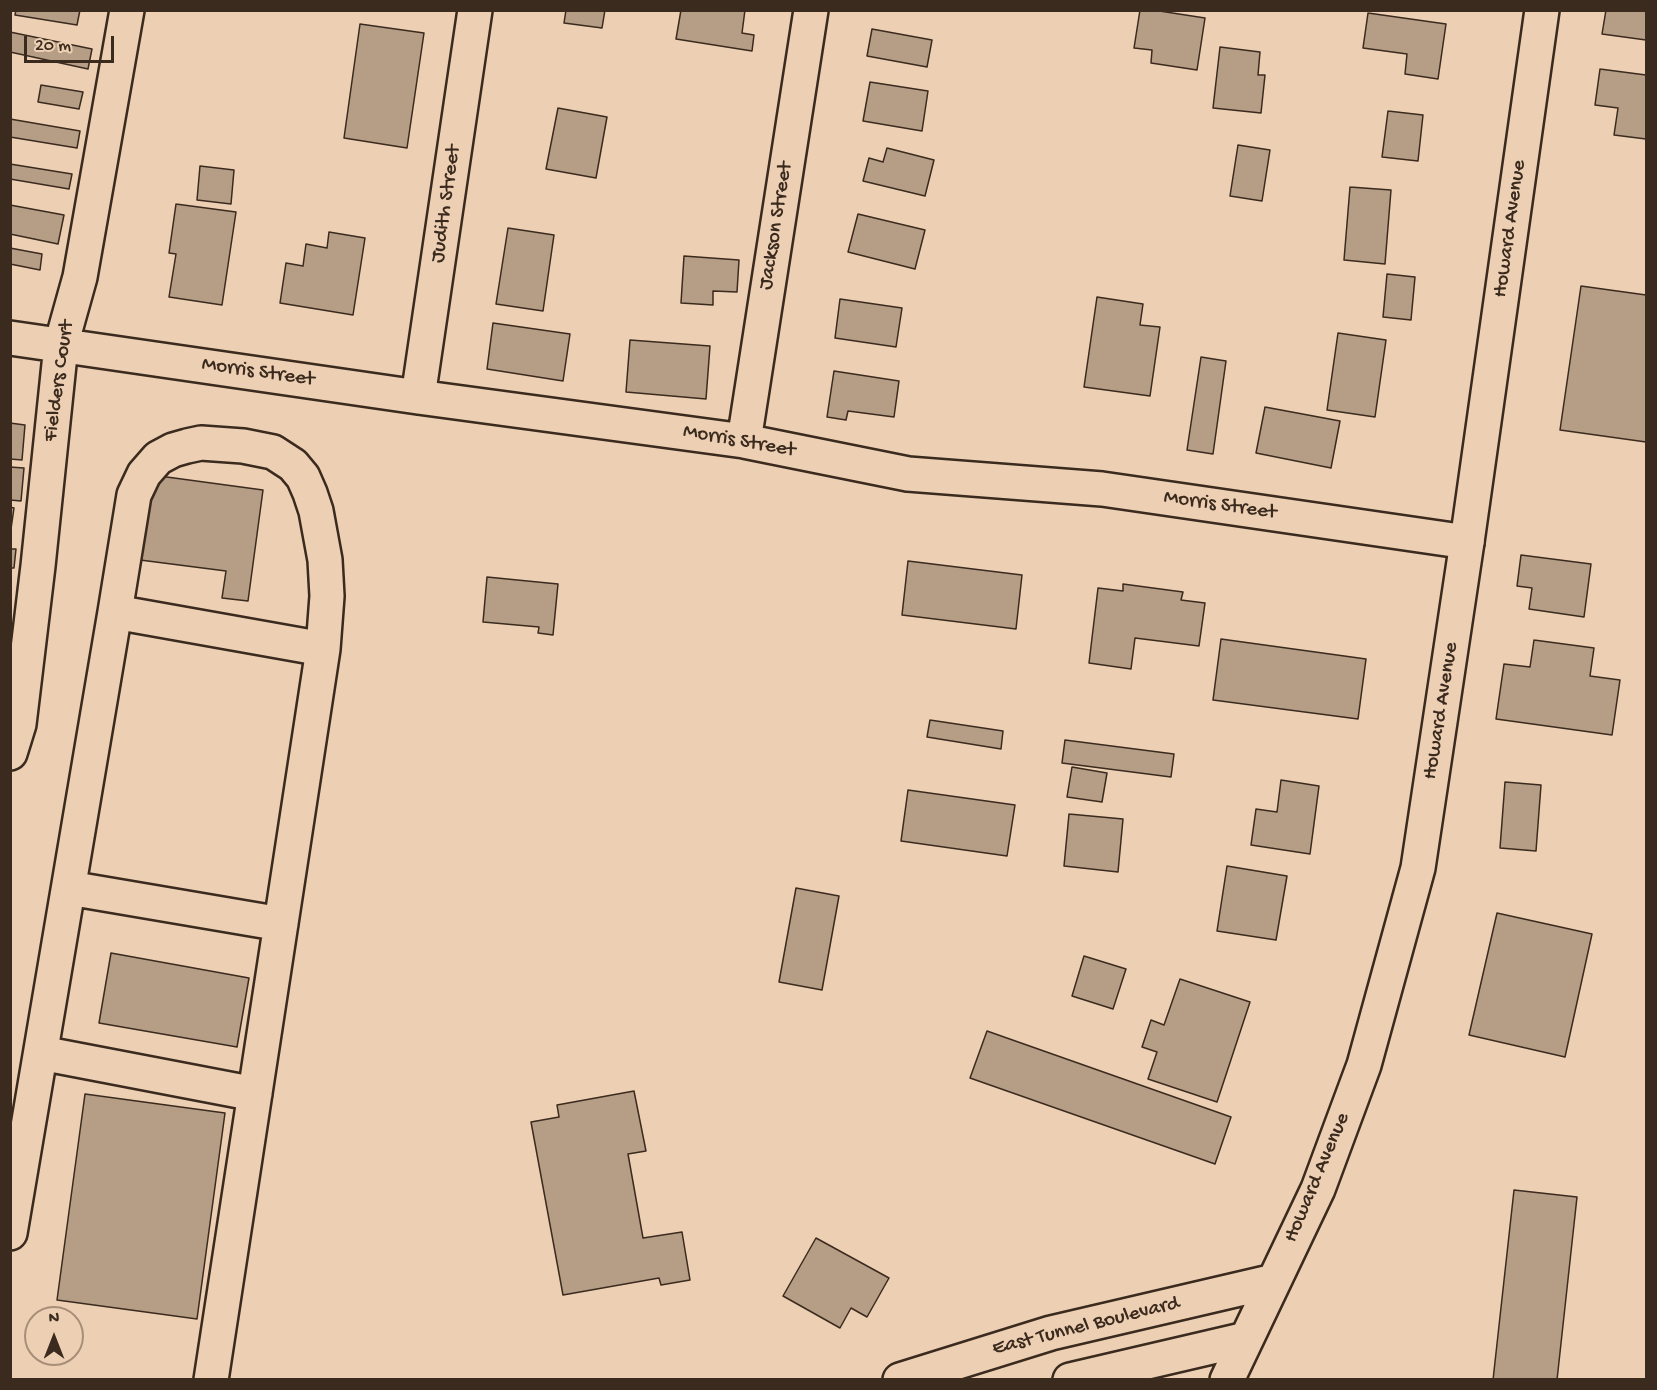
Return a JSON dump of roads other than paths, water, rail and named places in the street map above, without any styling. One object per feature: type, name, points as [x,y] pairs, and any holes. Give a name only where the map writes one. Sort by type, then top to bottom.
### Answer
[{"type":"street","name":"Fielders Court","points":[[10,753],[19,724],[61,345],[80,277],[127,10]]},
{"type":"street","name":"Judith Street","points":[[418,397],[475,10]]},
{"type":"street","name":"Jackson Street","points":[[744,441],[811,10]]},
{"type":"street","name":"Howard Avenue","points":[[1227,1380],[1318,1189],[1364,1065],[1418,868],[1467,542],[1542,10]]},
{"type":"street","name":"Morris Street","points":[[10,338],[744,441],[908,474],[1102,489],[1467,542]]},
{"type":"street","points":[[10,1233],[134,495],[144,474],[158,458],[180,448],[201,443],[243,446],[273,452],[293,465],[303,477],[310,493],[318,520],[325,560],[327,596],[323,649],[211,1380]]},
{"type":"street","points":[[115,612],[323,649]]},
{"type":"street","points":[[69,888],[281,924]]},
{"type":"street","points":[[41,1053],[255,1094]]},
{"type":"street","name":"East Tunnel Boulevard","points":[[900,1380],[1051,1333],[1274,1281]]},
{"type":"street","points":[[1070,1380],[1246,1339]]}]
